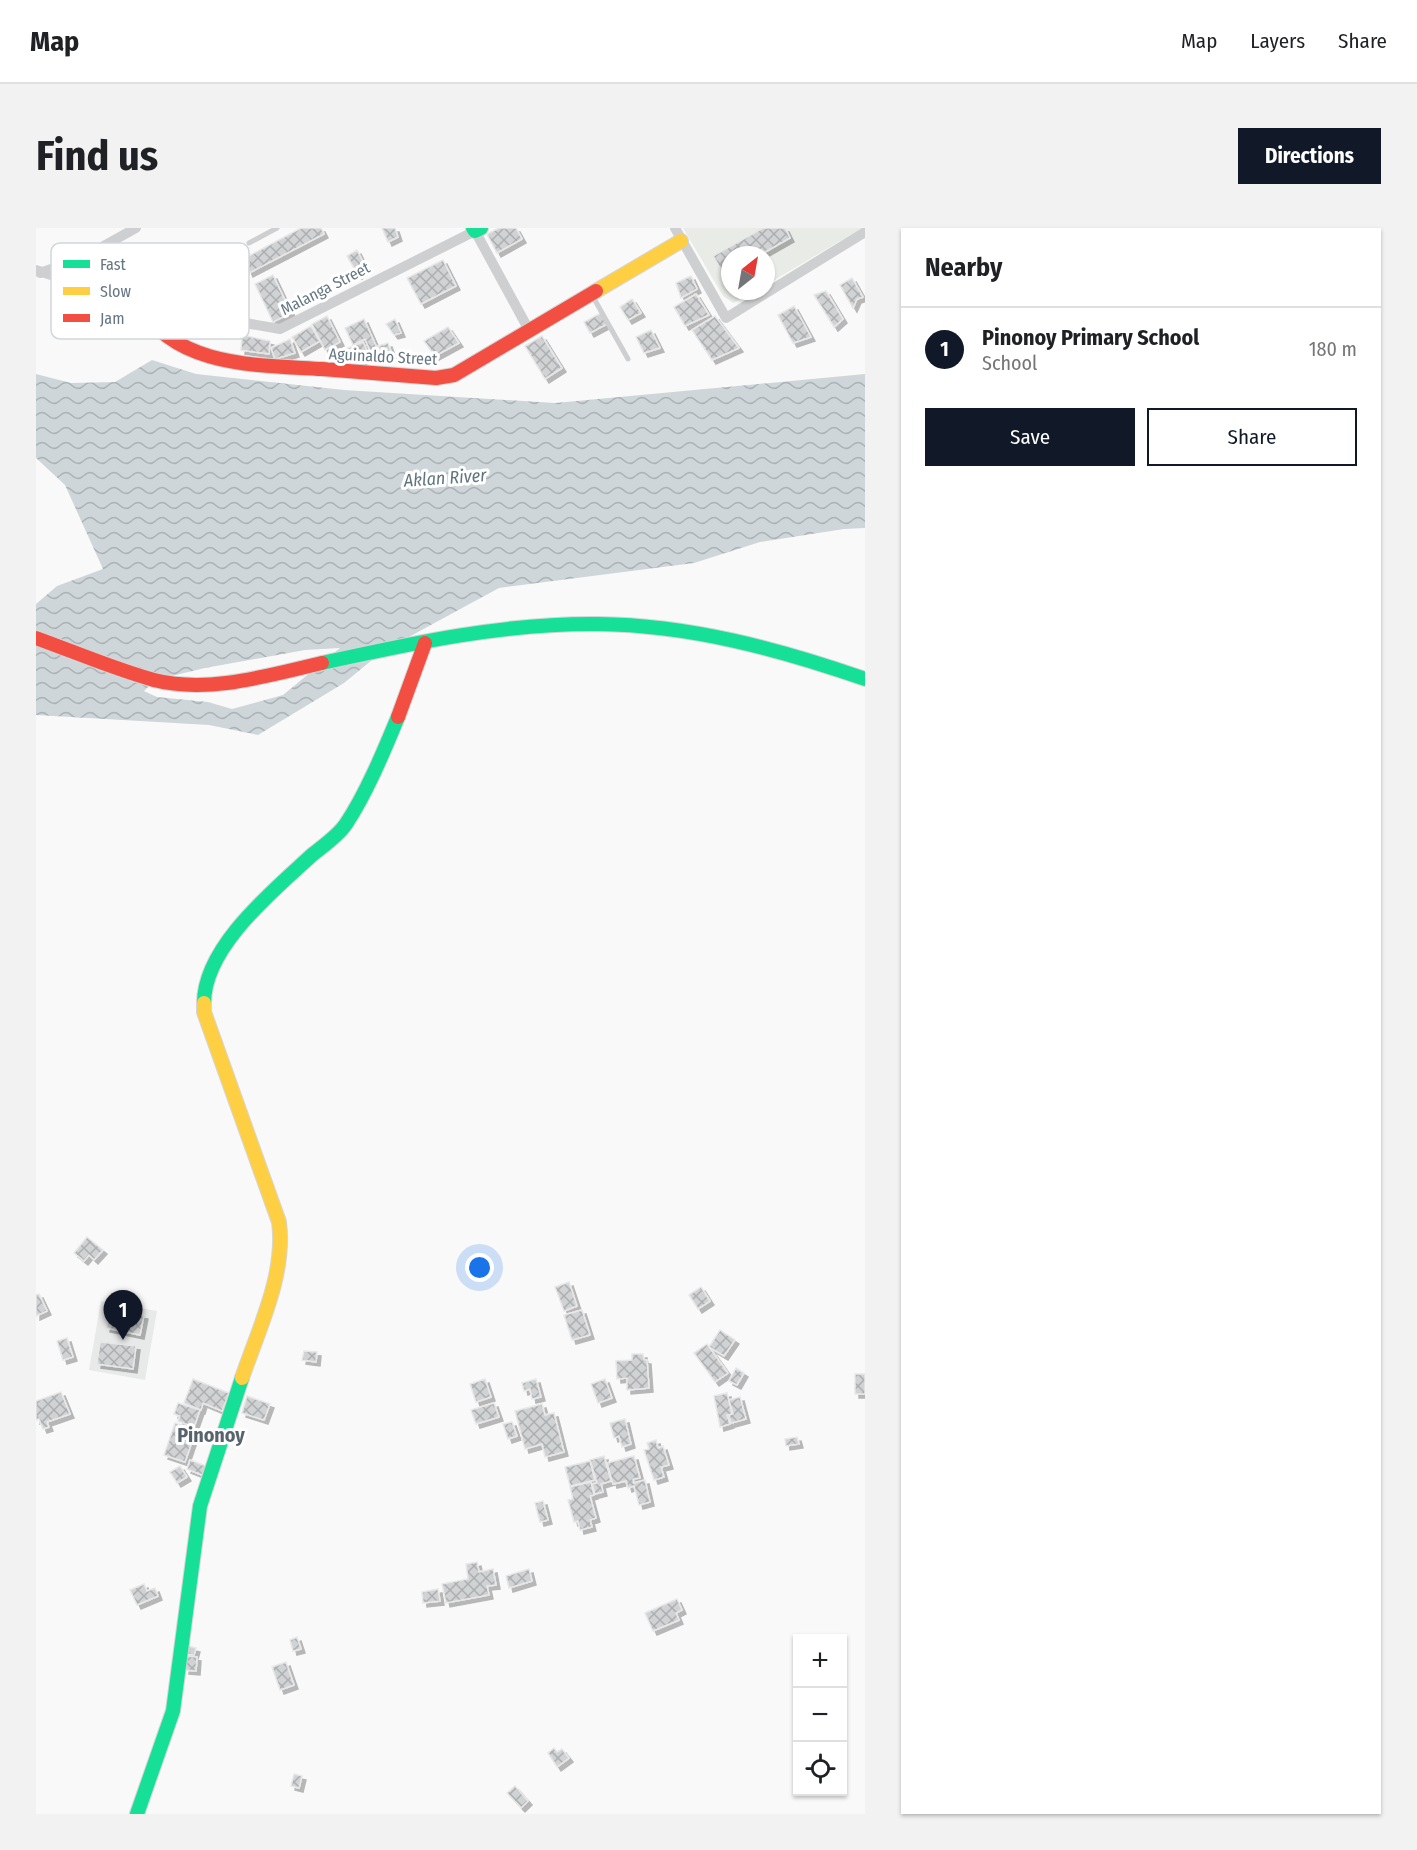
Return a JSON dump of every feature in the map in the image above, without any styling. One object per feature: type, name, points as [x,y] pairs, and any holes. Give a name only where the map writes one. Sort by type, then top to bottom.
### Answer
[{"type":"street","points":[[109,243],[136,228]]},
{"type":"street","points":[[675,228],[726,318],[865,232]]},
{"type":"street","points":[[476,229],[530,332]]},
{"type":"street","name":"Malanga Street","points":[[249,324],[280,329],[476,229]]},
{"type":"street","name":"Aguinaldo Street","points":[[176,339],[205,355],[237,363],[436,378],[454,375],[681,241]]},
{"type":"street","points":[[36,638],[155,680],[206,684],[232,683],[425,643],[541,626],[599,624],[725,638],[805,657],[865,679]]},
{"type":"street","points":[[137,1814],[173,1711],[200,1506],[279,1266],[282,1244],[279,1222],[204,1012],[204,987],[215,961],[241,925],[272,891],[329,844],[345,826],[388,741],[411,686],[425,643]]},
{"type":"lane","points":[[249,243],[277,228]]},
{"type":"lane","points":[[591,293],[628,359]]},
{"type":"shaded area","points":[[683,228],[862,228],[775,280],[775,246],[721,246],[721,293]]},
{"type":"shaded area","points":[[101,1301],[157,1311],[145,1380],[89,1370]]},
{"type":"water","name":"Aklan River","points":[[152,360],[196,374],[344,390],[555,403],[865,374],[865,528],[760,542],[694,563],[499,588],[383,651],[344,683],[258,735],[209,725],[36,715],[36,604],[57,586],[103,569],[65,485],[36,458],[36,374],[71,383],[115,382]],"holes":[[[340,648],[283,695],[232,709],[208,702],[157,697],[144,691],[155,680],[205,668],[305,650]]]},
{"type":"building","points":[[301,228],[321,228],[324,234],[249,273],[249,256]]},
{"type":"building","points":[[382,228],[395,228],[398,237],[388,242]]},
{"type":"building","points":[[499,228],[516,228],[522,239],[497,253],[487,234]]},
{"type":"building","points":[[763,228],[785,228],[790,238],[775,246],[731,246]]},
{"type":"building","points":[[357,250],[366,268],[358,275],[347,256]]},
{"type":"building","points":[[721,252],[721,270],[713,256]]},
{"type":"building","points":[[443,260],[456,286],[421,304],[407,278]]},
{"type":"building","points":[[273,275],[291,313],[273,322],[255,284]]},
{"type":"building","points":[[691,276],[697,289],[681,298],[676,283]]},
{"type":"building","points":[[852,278],[863,297],[857,299],[853,308],[840,285]]},
{"type":"building","points":[[826,291],[843,319],[834,327],[814,295]]},
{"type":"building","points":[[696,294],[709,315],[685,326],[674,307]]},
{"type":"building","points":[[632,299],[641,313],[628,320],[620,307]]},
{"type":"building","points":[[794,306],[811,337],[793,343],[778,315]]},
{"type":"building","points":[[601,313],[607,324],[590,333],[584,322]]},
{"type":"building","points":[[327,316],[340,342],[325,350],[312,324]]},
{"type":"building","points":[[715,316],[739,348],[712,360],[692,330]]},
{"type":"building","points":[[364,319],[377,348],[370,351],[365,339],[353,345],[345,328]]},
{"type":"building","points":[[395,319],[401,333],[394,335],[386,324]]},
{"type":"building","points":[[311,326],[320,341],[301,352],[292,337]]},
{"type":"building","points":[[448,327],[459,343],[435,356],[424,341]]},
{"type":"building","points":[[651,330],[660,348],[644,353],[636,337]]},
{"type":"building","points":[[249,336],[270,341],[269,354],[241,350],[242,339],[249,339]]},
{"type":"building","points":[[542,336],[562,368],[545,379],[525,346]]},
{"type":"building","points":[[290,339],[295,353],[275,359],[271,348]]},
{"type":"building","points":[[363,342],[370,357],[358,362],[356,358],[346,362],[341,351]]},
{"type":"building","points":[[388,343],[393,357],[383,360],[378,346]]},
{"type":"building","points":[[87,1237],[103,1250],[94,1260],[89,1255],[84,1261],[74,1253]]},
{"type":"building","points":[[569,1282],[577,1306],[564,1311],[555,1287]]},
{"type":"building","points":[[701,1287],[710,1301],[698,1309],[689,1295]]},
{"type":"building","points":[[39,1294],[47,1311],[36,1316],[36,1295]]},
{"type":"building","points":[[110,1308],[144,1315],[140,1335],[106,1328]]},
{"type":"building","points":[[582,1310],[590,1335],[572,1340],[564,1315]]},
{"type":"building","points":[[720,1330],[735,1340],[724,1356],[709,1347]]},
{"type":"building","points":[[67,1338],[73,1357],[63,1360],[57,1341]]},
{"type":"building","points":[[100,1342],[136,1346],[133,1369],[97,1364]]},
{"type":"building","points":[[707,1344],[728,1373],[715,1382],[694,1353]]},
{"type":"building","points":[[304,1351],[317,1352],[316,1362],[302,1360]]},
{"type":"building","points":[[632,1354],[643,1354],[644,1360],[647,1360],[649,1388],[627,1390],[627,1378],[617,1379],[616,1361],[632,1360]]},
{"type":"building","points":[[736,1368],[744,1373],[737,1385],[729,1381]]},
{"type":"building","points":[[855,1374],[865,1374],[865,1394],[855,1394]]},
{"type":"building","points":[[193,1379],[229,1393],[222,1411],[203,1403],[201,1410],[184,1403]]},
{"type":"building","points":[[485,1379],[491,1397],[476,1402],[470,1384]]},
{"type":"building","points":[[536,1379],[541,1397],[532,1399],[530,1389],[524,1391],[522,1383]]},
{"type":"building","points":[[605,1379],[612,1398],[598,1403],[591,1384]]},
{"type":"building","points":[[61,1392],[70,1414],[47,1422],[49,1427],[43,1429],[39,1419],[36,1420],[36,1401]]},
{"type":"building","points":[[727,1393],[732,1414],[727,1415],[730,1424],[720,1427],[714,1396]]},
{"type":"building","points":[[247,1396],[270,1404],[264,1420],[242,1413]]},
{"type":"building","points":[[740,1397],[746,1419],[731,1423],[729,1415],[733,1414],[729,1400]]},
{"type":"building","points":[[178,1403],[200,1410],[194,1427],[178,1421],[180,1416],[174,1414]]},
{"type":"building","points":[[494,1403],[499,1417],[476,1424],[471,1410]]},
{"type":"building","points":[[542,1404],[545,1415],[554,1413],[564,1452],[545,1457],[542,1444],[525,1449],[515,1411]]},
{"type":"building","points":[[625,1419],[631,1444],[622,1447],[619,1436],[614,1438],[610,1423]]},
{"type":"building","points":[[512,1422],[517,1436],[508,1439],[503,1424]]},
{"type":"building","points":[[175,1423],[196,1430],[185,1462],[164,1455]]},
{"type":"building","points":[[797,1437],[799,1444],[786,1446],[785,1439]]},
{"type":"building","points":[[656,1440],[658,1448],[663,1446],[669,1465],[661,1467],[664,1477],[654,1480],[644,1450],[649,1449],[647,1443]]},
{"type":"building","points":[[604,1456],[611,1481],[601,1484],[603,1492],[595,1494],[592,1484],[597,1483],[590,1460]]},
{"type":"building","points":[[634,1456],[640,1478],[633,1479],[634,1483],[645,1480],[650,1502],[639,1505],[634,1486],[628,1488],[626,1481],[613,1484],[607,1463]]},
{"type":"building","points":[[190,1460],[206,1466],[202,1475],[187,1469]]},
{"type":"building","points":[[590,1461],[595,1480],[570,1486],[565,1467]]},
{"type":"building","points":[[180,1466],[187,1477],[177,1483],[170,1472]]},
{"type":"building","points":[[591,1482],[594,1495],[590,1496],[596,1518],[590,1520],[592,1527],[580,1530],[578,1521],[574,1522],[568,1500],[573,1499],[570,1487]]},
{"type":"building","points":[[543,1501],[548,1520],[540,1522],[535,1503]]},
{"type":"building","points":[[477,1562],[479,1572],[493,1569],[496,1585],[487,1586],[489,1595],[446,1603],[442,1584],[468,1579],[466,1564]]},
{"type":"building","points":[[529,1569],[532,1581],[509,1588],[506,1576]]},
{"type":"building","points":[[144,1584],[147,1591],[155,1588],[158,1596],[137,1605],[130,1590]]},
{"type":"building","points":[[438,1589],[440,1601],[423,1603],[422,1592]]},
{"type":"building","points":[[677,1599],[682,1610],[676,1613],[679,1620],[653,1631],[645,1613]]},
{"type":"building","points":[[297,1637],[301,1649],[293,1651],[290,1640]]},
{"type":"building","points":[[188,1646],[196,1648],[194,1655],[186,1654]]},
{"type":"building","points":[[186,1656],[197,1657],[196,1671],[185,1670]]},
{"type":"building","points":[[286,1662],[294,1685],[280,1690],[272,1667]]},
{"type":"building","points":[[554,1748],[557,1752],[562,1749],[569,1758],[557,1767],[548,1753]]},
{"type":"building","points":[[294,1774],[302,1776],[299,1788],[291,1786]]},
{"type":"building","points":[[515,1786],[528,1801],[521,1808],[507,1793]]},
{"type":"traffic: fast","points":[[473,228],[475,231],[481,228]]},
{"type":"traffic: fast","points":[[322,663],[493,631],[563,625],[632,625],[733,641],[800,658],[865,679]]},
{"type":"traffic: fast","points":[[204,1003],[207,982],[215,961],[243,922],[279,885],[335,837],[346,824],[368,786],[398,717]]},
{"type":"traffic: fast","points":[[137,1814],[173,1711],[200,1506],[242,1378]]},
{"type":"traffic: slow","points":[[596,291],[681,241]]},
{"type":"traffic: slow","points":[[204,1003],[204,1012],[279,1222],[279,1261],[275,1281],[242,1378]]},
{"type":"traffic: jam","points":[[171,339],[196,352],[246,364],[436,378],[454,375],[596,291]]},
{"type":"traffic: jam","points":[[36,638],[124,671],[175,684],[196,685],[239,681],[322,663]]},
{"type":"traffic: jam","points":[[398,717],[425,643]]},
{"type":"place","name":"Pinonoy Primary School","points":[[123,1340]]},
{"type":"district","name":"Pinonoy","points":[[211,1435]]}]
